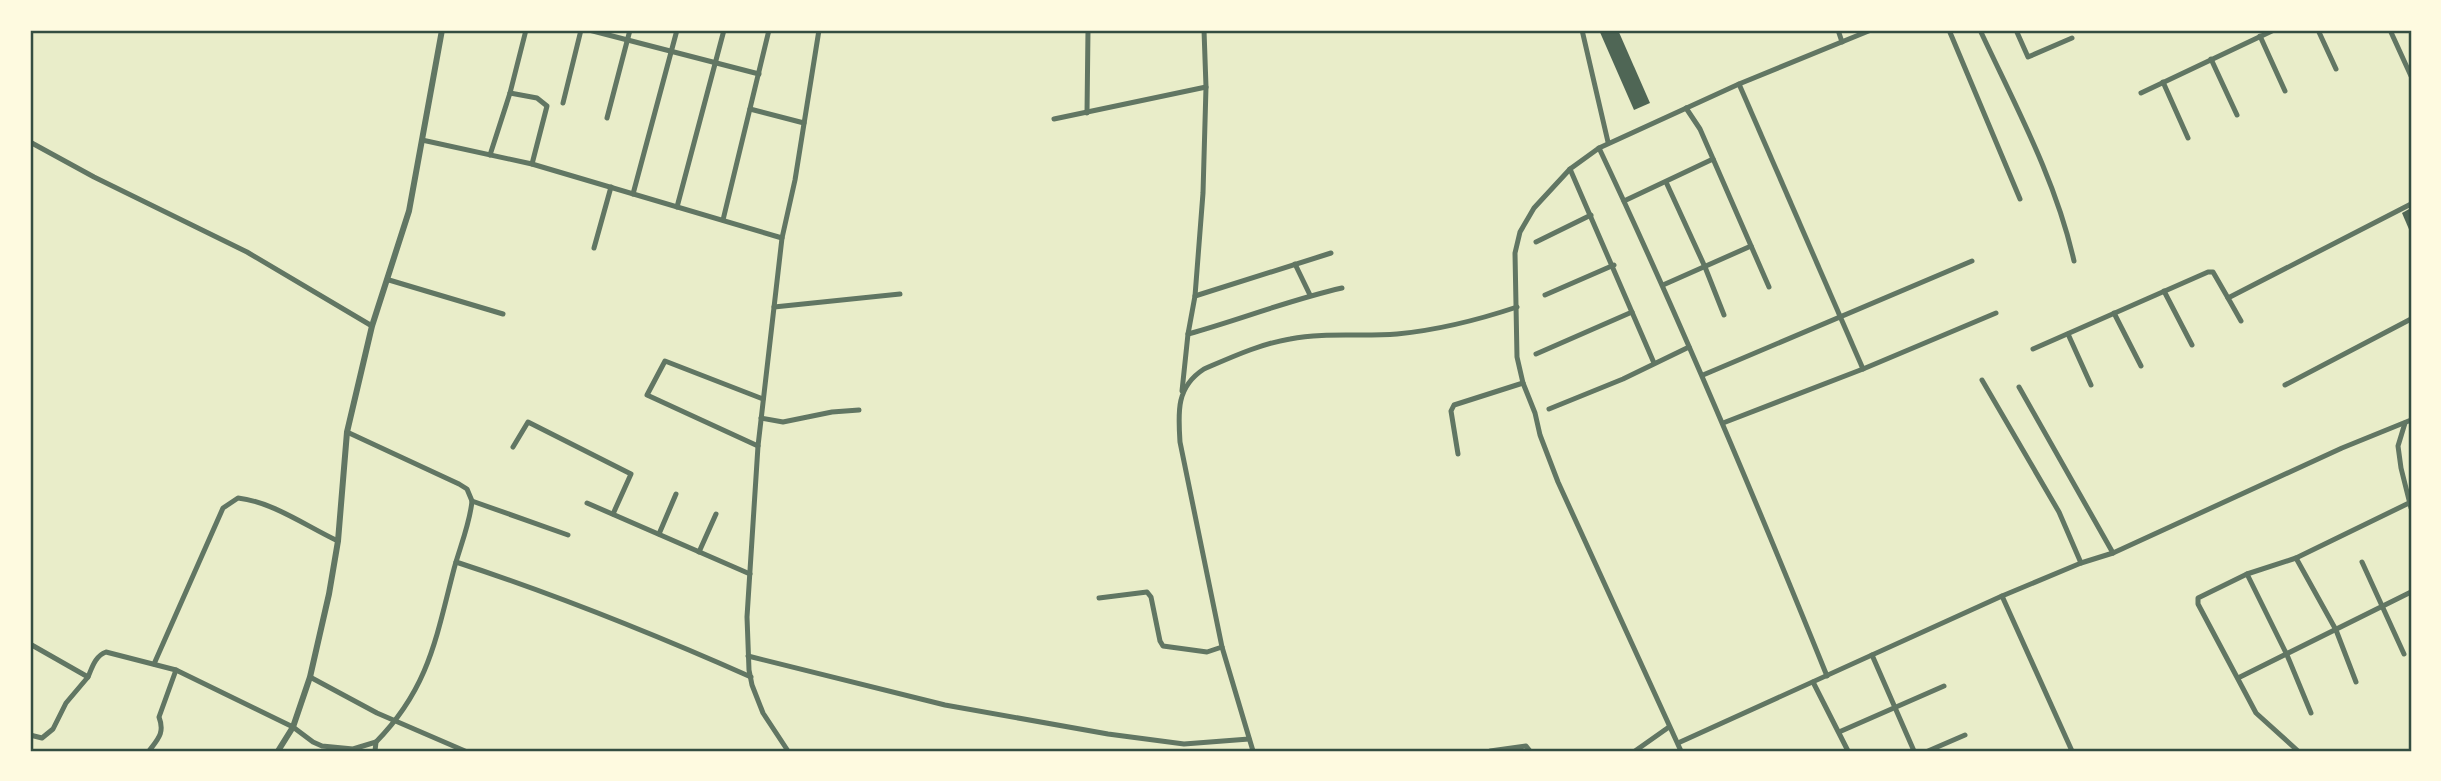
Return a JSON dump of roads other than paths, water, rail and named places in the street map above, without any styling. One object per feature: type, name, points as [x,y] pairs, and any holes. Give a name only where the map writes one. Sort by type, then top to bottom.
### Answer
[{"type":"street","points":[[278,751],[293,727],[310,677],[329,594],[338,541],[347,432],[373,326],[409,211],[442,30]]},
{"type":"street","points":[[490,155],[526,30]]},
{"type":"street","points":[[563,103],[581,30]]},
{"type":"street","points":[[589,30],[759,74]]},
{"type":"street","points":[[607,118],[629,30]]},
{"type":"street","points":[[633,194],[677,30]]},
{"type":"street","points":[[677,207],[724,30]]},
{"type":"street","points":[[723,220],[769,30]]},
{"type":"street","points":[[788,751],[763,713],[751,677],[747,617],[758,446],[782,237],[819,30]]},
{"type":"street","points":[[1087,113],[1088,30]]},
{"type":"street","points":[[1204,30],[1206,88],[1203,192],[1195,296],[1179,408],[1181,442],[1222,647],[1253,751]]},
{"type":"street","points":[[1582,30],[1608,142]]},
{"type":"street","points":[[1838,30],[1842,42]]},
{"type":"street","points":[[1681,751],[1558,482],[1523,383],[1517,356],[1515,253],[1520,232],[1534,208],[1570,169],[1608,142],[1871,30]]},
{"type":"street","points":[[1948,30],[2020,199]]},
{"type":"street","points":[[1980,30],[2066,223],[2074,261]]},
{"type":"street","points":[[2016,30],[2028,57],[2072,38]]},
{"type":"street","points":[[2141,93],[2274,30]]},
{"type":"street","points":[[2318,30],[2336,69]]},
{"type":"street","points":[[2390,30],[2411,76]]},
{"type":"street","points":[[2260,36],[2285,91]]},
{"type":"street","points":[[2211,59],[2237,115]]},
{"type":"street","points":[[2163,82],[2188,138]]},
{"type":"street","points":[[1739,84],[1863,369]]},
{"type":"street","points":[[1054,119],[1206,88]]},
{"type":"street","points":[[510,93],[537,98],[547,106],[531,164]]},
{"type":"street","points":[[1686,108],[1700,129],[1769,287]]},
{"type":"street","points":[[750,109],[804,123]]},
{"type":"street","points":[[422,140],[531,164],[782,237]]},
{"type":"street","points":[[30,142],[94,177],[247,252],[373,326]]},
{"type":"street","points":[[1599,148],[1703,375],[1827,676]]},
{"type":"street","points":[[1624,201],[1713,159]]},
{"type":"street","points":[[1570,169],[1614,265],[1654,363]]},
{"type":"street","points":[[1666,183],[1724,315]]},
{"type":"street","points":[[594,248],[611,187]]},
{"type":"street","points":[[2228,298],[2411,204]]},
{"type":"street","points":[[1536,242],[1591,215]]},
{"type":"street","points":[[1663,285],[1751,246]]},
{"type":"street","points":[[1195,296],[1331,253]]},
{"type":"street","points":[[1703,375],[1972,261]]},
{"type":"street","points":[[1295,264],[1310,295]]},
{"type":"street","points":[[1545,295],[1614,265]]},
{"type":"street","points":[[2033,349],[2211,271],[2241,321]]},
{"type":"street","points":[[388,280],[503,314]]},
{"type":"street","points":[[1188,334],[1310,295],[1342,288]]},
{"type":"street","points":[[2164,291],[2192,345]]},
{"type":"street","points":[[774,307],[900,294]]},
{"type":"street","points":[[1182,391],[1196,374],[1204,369],[1254,348],[1279,341],[1326,335],[1396,334],[1428,330],[1469,323],[1517,307]]},
{"type":"street","points":[[1536,354],[1632,312]]},
{"type":"street","points":[[1723,423],[1863,369],[1996,313]]},
{"type":"street","points":[[2114,313],[2141,366]]},
{"type":"street","points":[[2285,385],[2411,319]]},
{"type":"street","points":[[2068,334],[2091,385]]},
{"type":"street","points":[[1549,409],[1623,379],[1689,347]]},
{"type":"street","points":[[758,446],[647,395],[665,361],[763,399]]},
{"type":"street","points":[[1982,380],[2059,512],[2081,563]]},
{"type":"street","points":[[1458,454],[1451,411],[1454,405],[1523,383]]},
{"type":"street","points":[[2019,387],[2113,553]]},
{"type":"street","points":[[761,418],[783,422],[832,412],[859,410]]},
{"type":"street","points":[[1678,743],[2002,596],[2081,563],[2113,553],[2342,448],[2411,420]]},
{"type":"street","points":[[513,447],[528,422],[631,474],[614,514]]},
{"type":"street","points":[[2298,751],[2256,713],[2197,600],[2200,596],[2247,574],[2296,558],[2410,505],[2398,446],[2404,423]]},
{"type":"street","points":[[30,736],[42,738],[50,733],[66,703],[88,677],[95,661],[100,654],[106,652],[176,670],[293,727],[313,742],[343,750],[376,742],[397,721],[414,695],[433,653],[472,501],[467,489],[459,484],[347,432]]},
{"type":"street","points":[[659,534],[676,494]]},
{"type":"street","points":[[154,664],[223,508],[238,498],[255,500],[338,541]]},
{"type":"street","points":[[472,501],[568,535]]},
{"type":"street","points":[[587,503],[750,574]]},
{"type":"street","points":[[699,552],[716,514]]},
{"type":"street","points":[[2296,558],[2336,630],[2356,682]]},
{"type":"street","points":[[456,562],[597,611],[751,677]]},
{"type":"street","points":[[2361,562],[2404,654]]},
{"type":"street","points":[[2247,574],[2287,655],[2311,713]]},
{"type":"street","points":[[2238,678],[2411,592]]},
{"type":"street","points":[[1099,598],[1150,593],[1163,646],[1208,652],[1222,647]]},
{"type":"street","points":[[2002,596],[2072,751]]},
{"type":"street","points":[[30,644],[88,677]]},
{"type":"street","points":[[1872,655],[1914,751]]},
{"type":"street","points":[[748,656],[945,705],[1108,733],[1184,744],[1249,739]]},
{"type":"street","points":[[149,751],[160,738],[163,727],[159,718],[176,670]]},
{"type":"street","points":[[310,677],[397,721],[465,751]]},
{"type":"street","points":[[1813,682],[1848,751]]},
{"type":"street","points":[[1839,732],[1944,686]]},
{"type":"street","points":[[1635,751],[1669,727]]},
{"type":"street","points":[[1928,751],[1965,735]]},
{"type":"street","points":[[375,751],[376,742]]},
{"type":"street","points":[[1490,751],[1526,746],[1530,751]]}]
